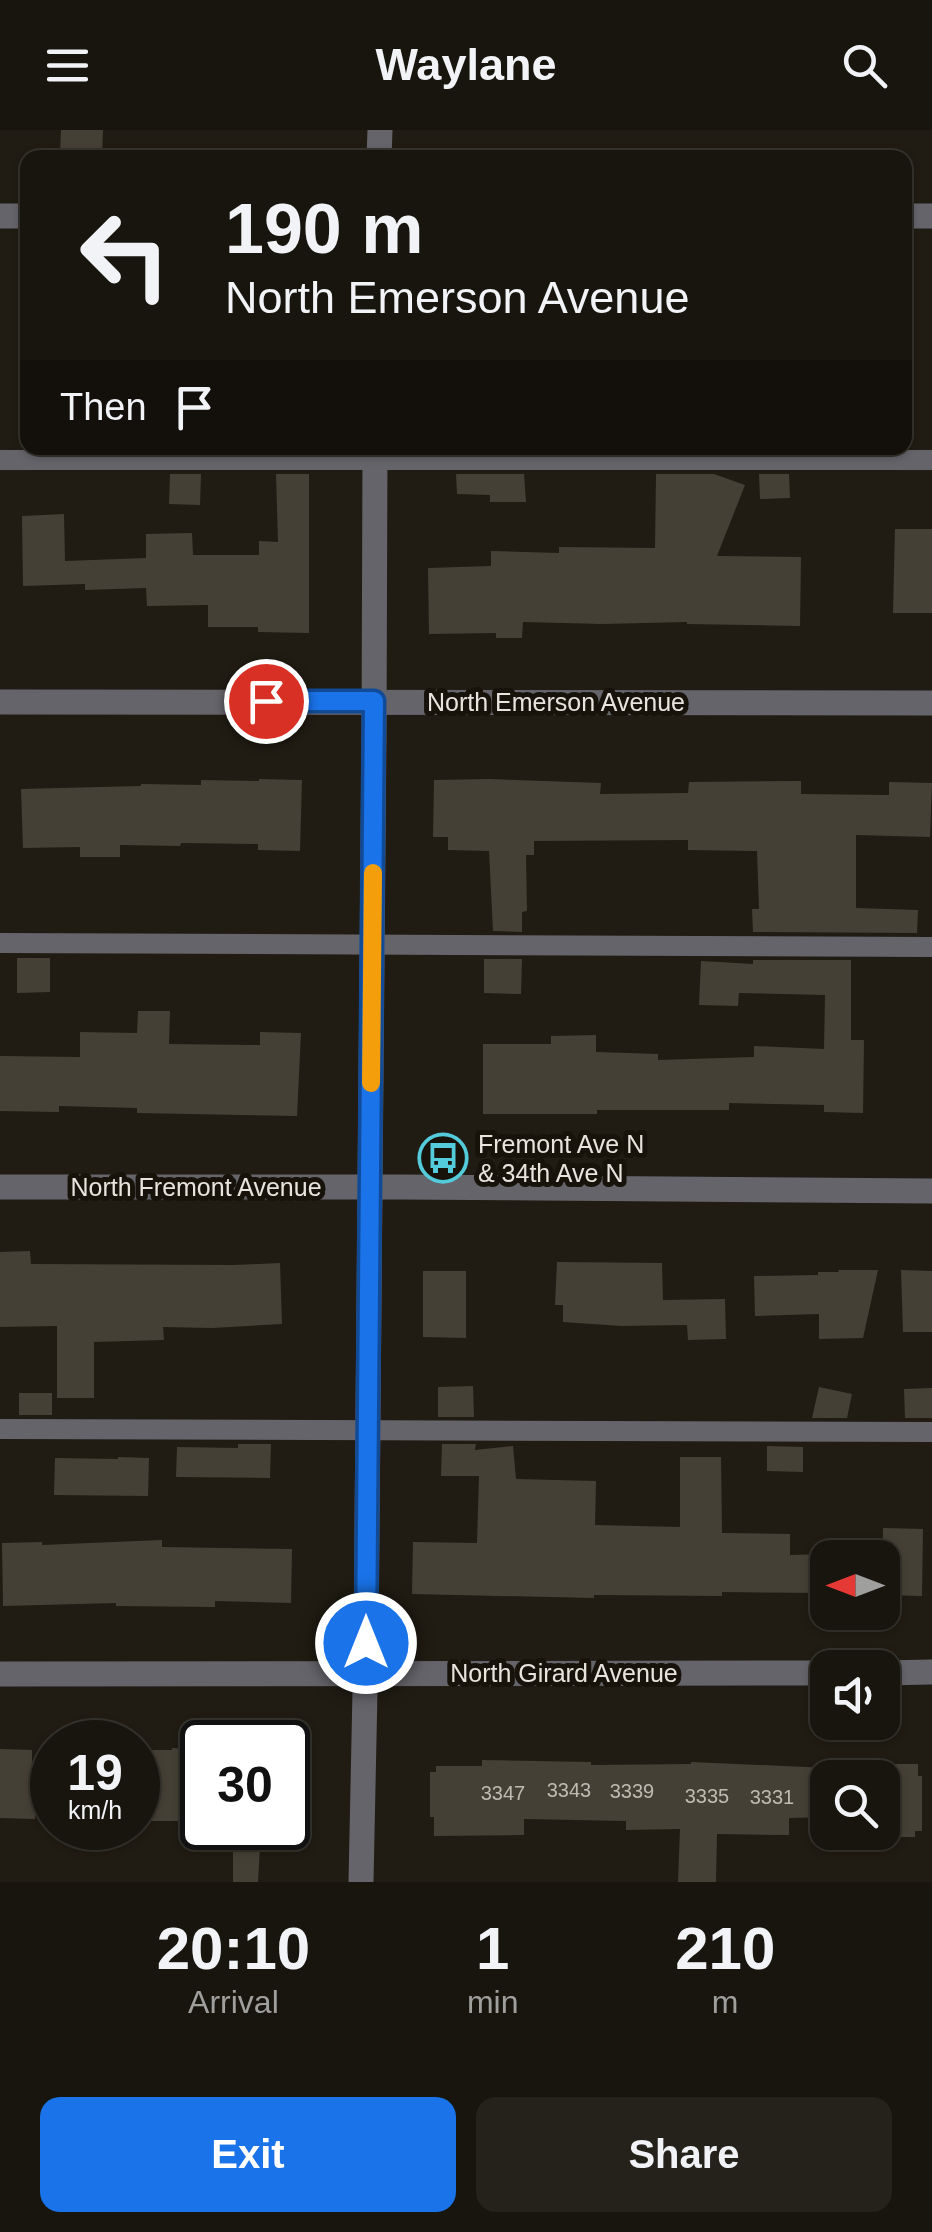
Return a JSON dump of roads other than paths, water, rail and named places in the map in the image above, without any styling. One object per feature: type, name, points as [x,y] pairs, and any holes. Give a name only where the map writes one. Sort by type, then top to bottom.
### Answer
[{"type":"street","points":[[360,1882],[366,1674],[375,455]]},
{"type":"street","name":"North Emerson Avenue","points":[[0,702],[932,703]]},
{"type":"street","name":"North Fremont Avenue","points":[[0,1187],[932,1191]]},
{"type":"street","points":[[900,1672],[932,1672]]},
{"type":"street","name":"North Girard Avenue","points":[[0,1674],[810,1673]]},
{"type":"lane","points":[[0,460],[312,455]]},
{"type":"lane","points":[[468,455],[932,460]]},
{"type":"lane","points":[[0,943],[932,946]]},
{"type":"lane","points":[[0,1429],[932,1432]]},
{"type":"place","name":"Fremont Ave N & 34th Ave N","points":[[443,1158]]}]
